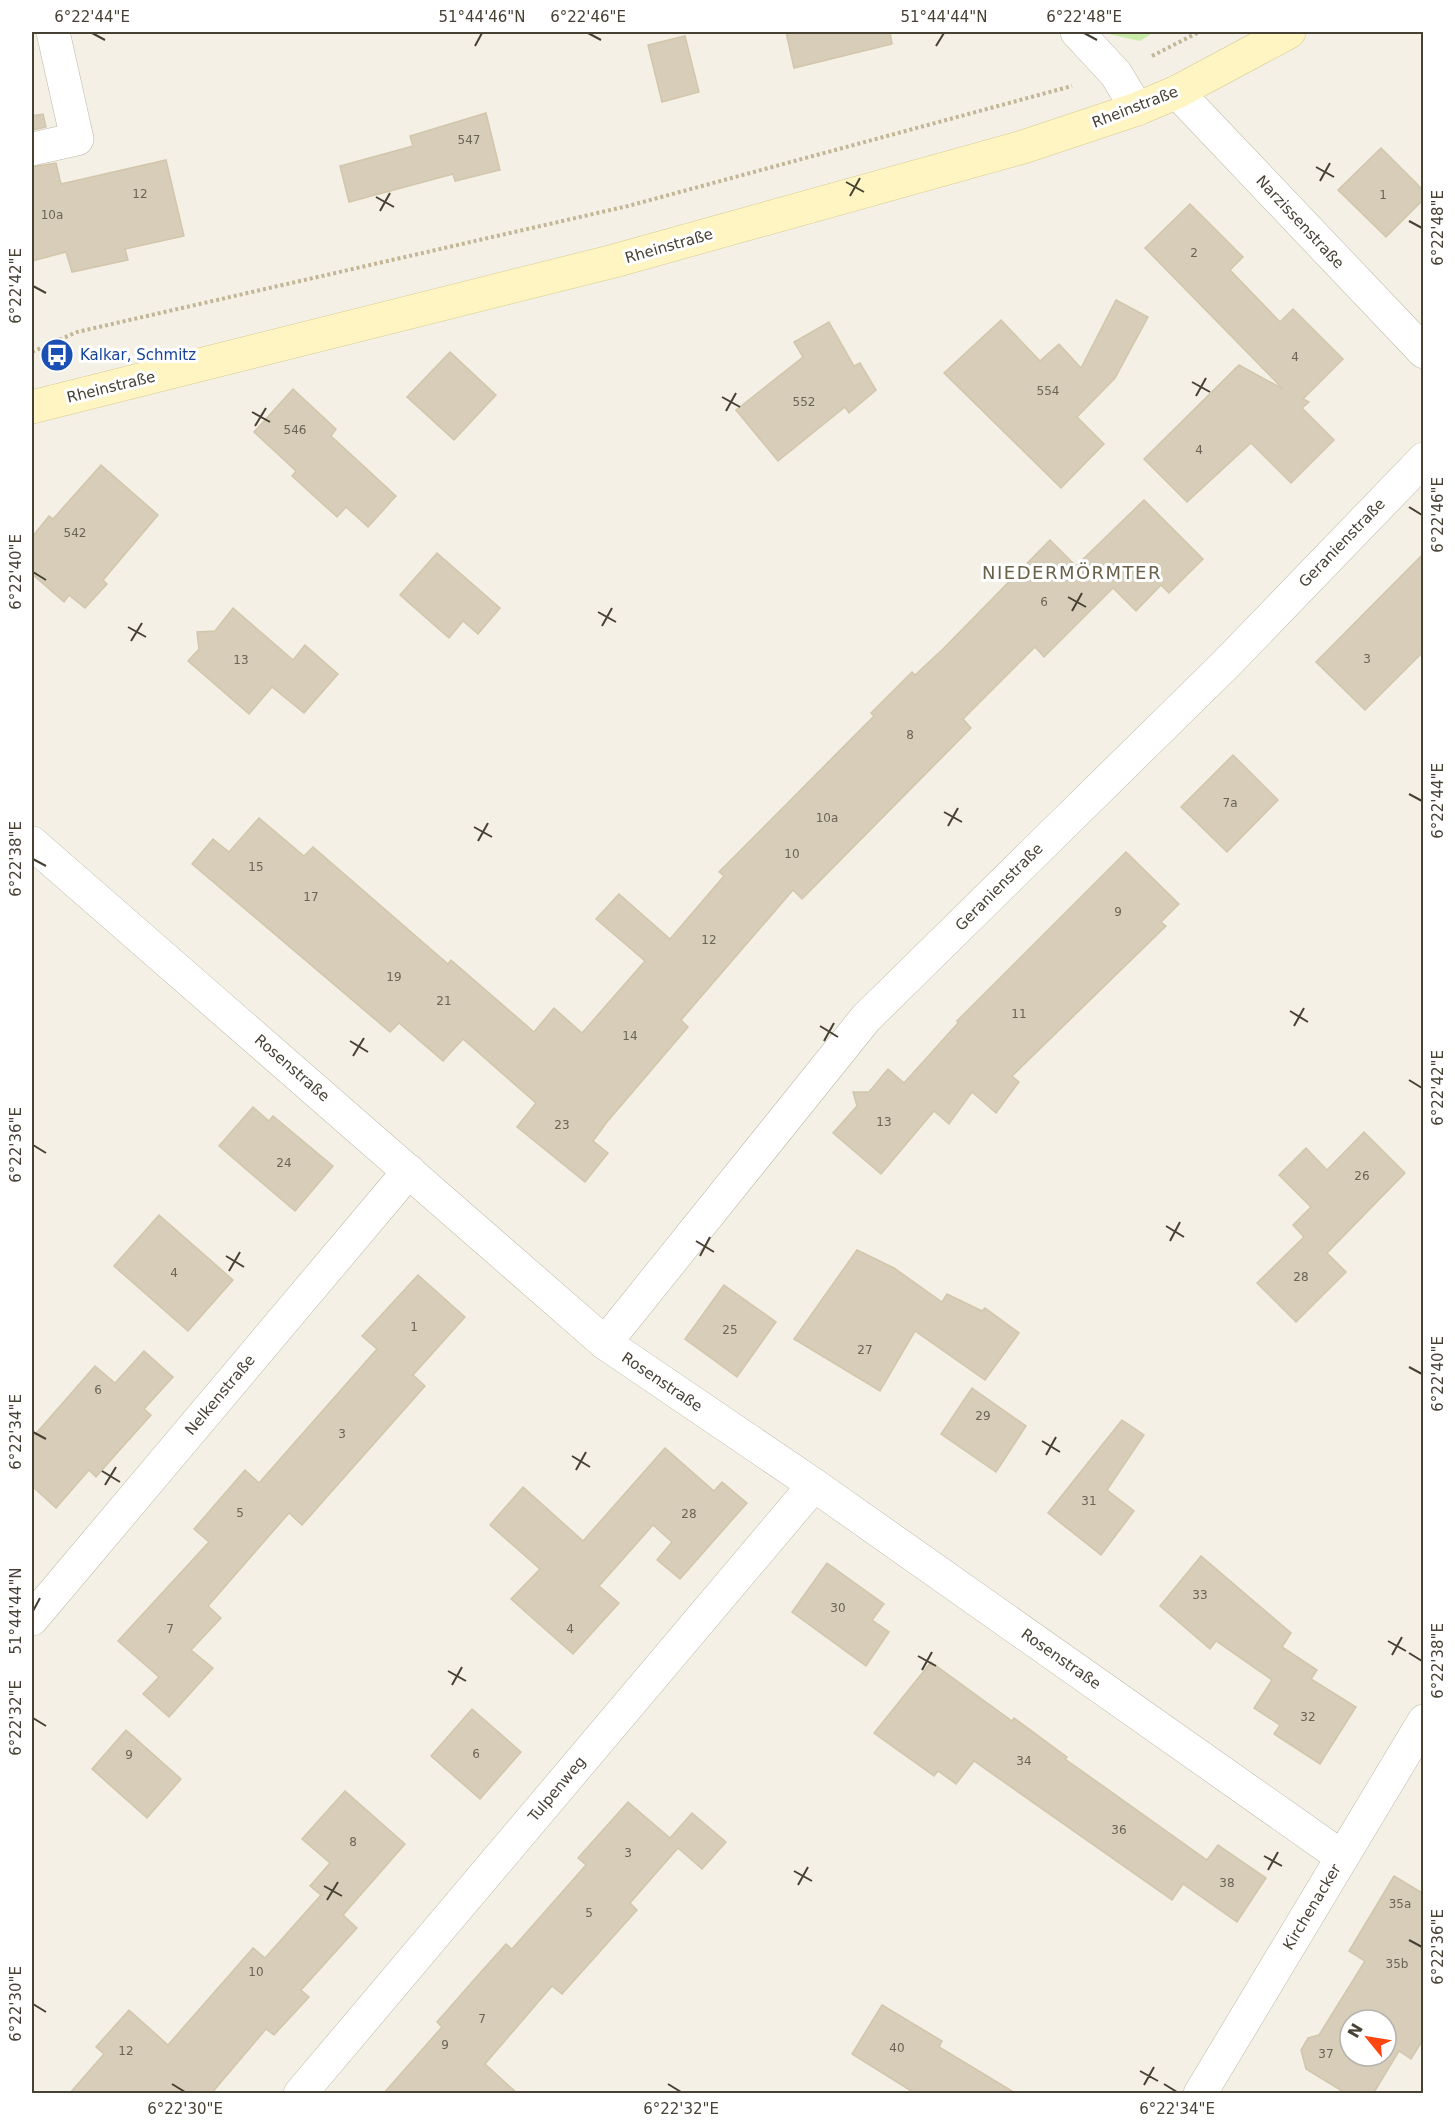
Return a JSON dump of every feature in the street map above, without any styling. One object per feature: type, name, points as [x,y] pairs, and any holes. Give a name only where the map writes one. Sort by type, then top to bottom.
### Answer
[{"type":"main road","name":"Rheinstraße","points":[[32,407],[614,261],[1023,147],[1137,109],[1177,92],[1289,32]]},
{"type":"street","points":[[32,149],[77,139],[53,32]]},
{"type":"street","points":[[1077,32],[1116,74],[1137,109]]},
{"type":"street","name":"Narzissenstraße","points":[[1177,92],[1424,352]]},
{"type":"street","name":"Geranienstraße","points":[[605,1343],[866,1018],[1227,663],[1424,459]]},
{"type":"street","name":"Rosenstraße","points":[[32,843],[605,1343],[814,1485],[1342,1857]]},
{"type":"street","name":"Nelkenstraße","points":[[32,1619],[409,1171]]},
{"type":"street","name":"Tulpenweg","points":[[300,2094],[814,1485]]},
{"type":"street","name":"Kirchenacker","points":[[1200,2094],[1424,1721]]},
{"type":"path","points":[[32,352],[77,332],[628,206],[1116,74],[1199,32]]},
{"type":"green space","points":[[1100,32],[1154,32],[1140,41]]},
{"type":"building","points":[[786,32],[890,32],[892,44],[794,68]]},
{"type":"building","points":[[685,36],[699,92],[662,102],[648,45]]},
{"type":"building","points":[[486,113],[500,170],[455,181],[453,174],[349,202],[340,166],[413,146],[410,136]]},
{"type":"building","points":[[43,114],[46,127],[32,130],[32,116]]},
{"type":"building","points":[[1381,148],[1424,191],[1424,199],[1386,237],[1338,190]]},
{"type":"building","points":[[166,160],[184,236],[125,249],[128,260],[72,272],[66,252],[32,261],[32,167],[56,163],[61,184]]},
{"type":"building","points":[[1190,204],[1243,257],[1230,270],[1280,322],[1293,309],[1343,359],[1303,399],[1309,402],[1302,408],[1334,440],[1291,483],[1251,443],[1187,502],[1144,459],[1239,365],[1283,389],[1145,248]]},
{"type":"building","points":[[1116,300],[1148,317],[1115,378],[1077,417],[1104,444],[1061,488],[944,373],[1001,320],[1040,361],[1059,344],[1081,368]]},
{"type":"building","points":[[829,322],[854,366],[860,363],[876,390],[849,413],[845,407],[778,461],[736,410],[803,357],[794,342]]},
{"type":"building","points":[[450,352],[496,395],[454,440],[407,397]]},
{"type":"building","points":[[293,389],[336,429],[331,436],[396,496],[368,527],[346,507],[337,517],[292,476],[296,471],[254,432]]},
{"type":"building","points":[[101,465],[158,515],[103,580],[107,584],[85,608],[69,595],[64,602],[32,574],[32,537],[49,516],[53,519]]},
{"type":"building","points":[[1144,500],[1203,559],[1169,593],[1161,585],[1136,611],[1113,588],[1044,657],[1035,647],[963,719],[971,728],[802,899],[793,890],[681,1020],[688,1027],[593,1141],[608,1153],[585,1182],[517,1127],[536,1103],[463,1039],[443,1061],[399,1023],[390,1032],[192,864],[213,839],[229,852],[259,818],[304,856],[313,847],[448,964],[451,960],[534,1032],[554,1008],[582,1033],[645,961],[596,919],[619,894],[670,939],[724,876],[719,872],[874,716],[871,713],[912,672],[915,675],[943,649],[1050,540],[1076,566]]},
{"type":"building","points":[[437,553],[500,608],[478,634],[463,621],[449,638],[400,595]]},
{"type":"building","points":[[1424,553],[1424,651],[1365,710],[1316,662]]},
{"type":"building","points":[[233,608],[293,660],[305,645],[338,674],[304,713],[272,687],[249,714],[188,661],[199,649],[197,632],[215,631]]},
{"type":"building","points":[[1233,755],[1278,800],[1227,852],[1181,807]]},
{"type":"building","points":[[1126,852],[1179,904],[1161,922],[1166,926],[1012,1076],[1019,1082],[996,1113],[972,1092],[949,1124],[934,1111],[881,1174],[833,1133],[857,1106],[853,1092],[869,1092],[888,1069],[904,1083],[958,1023],[957,1021]]},
{"type":"building","points":[[253,1107],[269,1121],[273,1116],[333,1166],[295,1211],[219,1146]]},
{"type":"building","points":[[1364,1132],[1405,1173],[1327,1253],[1346,1272],[1296,1322],[1257,1283],[1304,1237],[1293,1225],[1311,1207],[1279,1175],[1306,1148],[1327,1170]]},
{"type":"building","points":[[159,1215],[233,1280],[188,1331],[114,1266]]},
{"type":"building","points":[[857,1250],[894,1268],[942,1302],[947,1294],[982,1311],[985,1308],[1019,1333],[985,1380],[915,1331],[880,1391],[794,1339]]},
{"type":"building","points":[[418,1275],[465,1317],[413,1375],[425,1386],[302,1525],[289,1513],[208,1606],[221,1618],[191,1650],[213,1668],[169,1717],[143,1694],[159,1677],[118,1641],[209,1542],[194,1529],[245,1470],[259,1483],[377,1349],[362,1336]]},
{"type":"building","points":[[724,1285],[776,1322],[737,1377],[685,1339]]},
{"type":"building","points":[[144,1351],[173,1377],[144,1409],[151,1415],[96,1477],[89,1470],[56,1508],[32,1486],[32,1438],[95,1366],[115,1383]]},
{"type":"building","points":[[972,1388],[1026,1426],[996,1472],[941,1434]]},
{"type":"building","points":[[1122,1420],[1144,1435],[1107,1490],[1134,1511],[1101,1555],[1048,1513]]},
{"type":"building","points":[[665,1448],[714,1491],[722,1482],[747,1503],[680,1579],[657,1560],[672,1542],[653,1525],[599,1586],[619,1603],[573,1654],[511,1599],[540,1569],[490,1525],[523,1487],[583,1541]]},
{"type":"building","points":[[1201,1556],[1291,1633],[1282,1647],[1317,1670],[1311,1679],[1356,1707],[1320,1764],[1274,1734],[1280,1725],[1254,1708],[1272,1680],[1216,1641],[1210,1649],[1160,1606]]},
{"type":"building","points":[[827,1563],[884,1604],[872,1620],[889,1632],[866,1666],[792,1612]]},
{"type":"building","points":[[931,1662],[1012,1721],[1014,1718],[1067,1757],[1065,1759],[1207,1860],[1218,1845],[1266,1878],[1237,1922],[1183,1884],[1172,1900],[974,1761],[956,1784],[938,1771],[934,1776],[874,1733]]},
{"type":"building","points":[[472,1709],[521,1752],[480,1799],[431,1756]]},
{"type":"building","points":[[126,1730],[181,1779],[147,1818],[92,1769]]},
{"type":"building","points":[[345,1791],[405,1844],[343,1915],[357,1928],[301,1990],[309,1997],[274,2035],[266,2029],[211,2094],[69,2094],[104,2054],[96,2047],[129,2010],[168,2045],[253,1948],[265,1958],[321,1895],[310,1886],[330,1863],[302,1839]]},
{"type":"building","points":[[628,1802],[670,1838],[692,1813],[726,1842],[702,1869],[678,1848],[630,1903],[637,1910],[562,1994],[552,1986],[485,2064],[518,2094],[383,2094],[442,2027],[437,2022],[480,1973],[506,1944],[512,1949],[586,1865],[578,1858]]},
{"type":"building","points":[[1394,1876],[1424,1894],[1424,2038],[1411,2059],[1399,2051],[1398,2053],[1398,2008],[1338,2008],[1338,2068],[1389,2068],[1373,2094],[1347,2094],[1306,2069],[1301,2050],[1308,2038],[1319,2035],[1365,1961],[1349,1951]]},
{"type":"building","points":[[882,2005],[942,2041],[939,2047],[1017,2094],[916,2094],[852,2054]]},
{"type":"place","name":"Kalkar, Schmitz","points":[[57,355]]},
{"type":"district","name":"NIEDERMÖRMTER","points":[[1072,572]]}]
